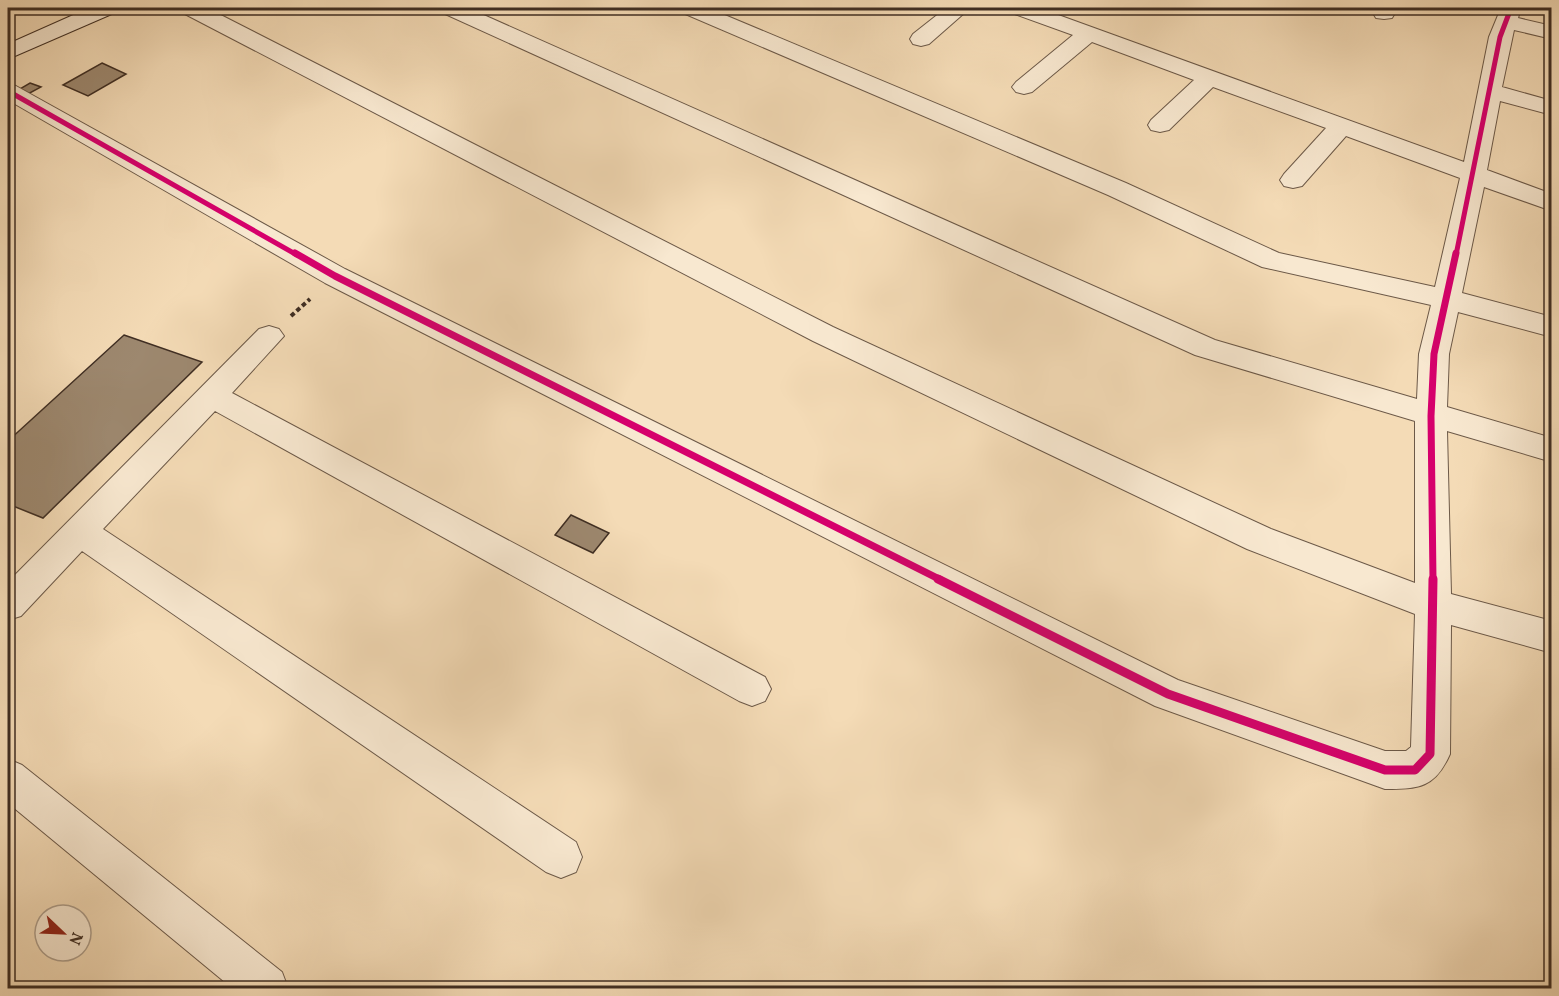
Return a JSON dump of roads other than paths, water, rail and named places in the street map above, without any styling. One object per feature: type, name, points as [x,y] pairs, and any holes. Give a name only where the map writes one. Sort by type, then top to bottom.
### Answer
[{"type":"street","points":[[8,52],[106,8]]},
{"type":"street","points":[[191,8],[822,334],[1259,539],[1433,605],[1551,637]]},
{"type":"street","points":[[452,8],[1205,348],[1551,450]]},
{"type":"street","points":[[691,8],[1117,189],[1272,261],[1446,299],[1551,327]]},
{"type":"street","points":[[921,39],[959,8]]},
{"type":"street","points":[[1020,8],[1551,202]]},
{"type":"street","points":[[8,92],[335,276],[1168,694],[1386,770],[1415,770],[1430,754],[1433,605],[1431,416],[1434,354],[1474,174],[1500,37],[1509,15],[1551,33]]},
{"type":"street","points":[[1024,87],[1089,33]]},
{"type":"street","points":[[1160,125],[1210,77]]},
{"type":"street","points":[[1490,91],[1551,108]]},
{"type":"street","points":[[1293,180],[1342,125]]},
{"type":"street","points":[[8,605],[268,336]]},
{"type":"street","points":[[211,394],[752,689]]},
{"type":"street","points":[[79,531],[561,857]]},
{"type":"street","points":[[8,778],[266,988]]}]
